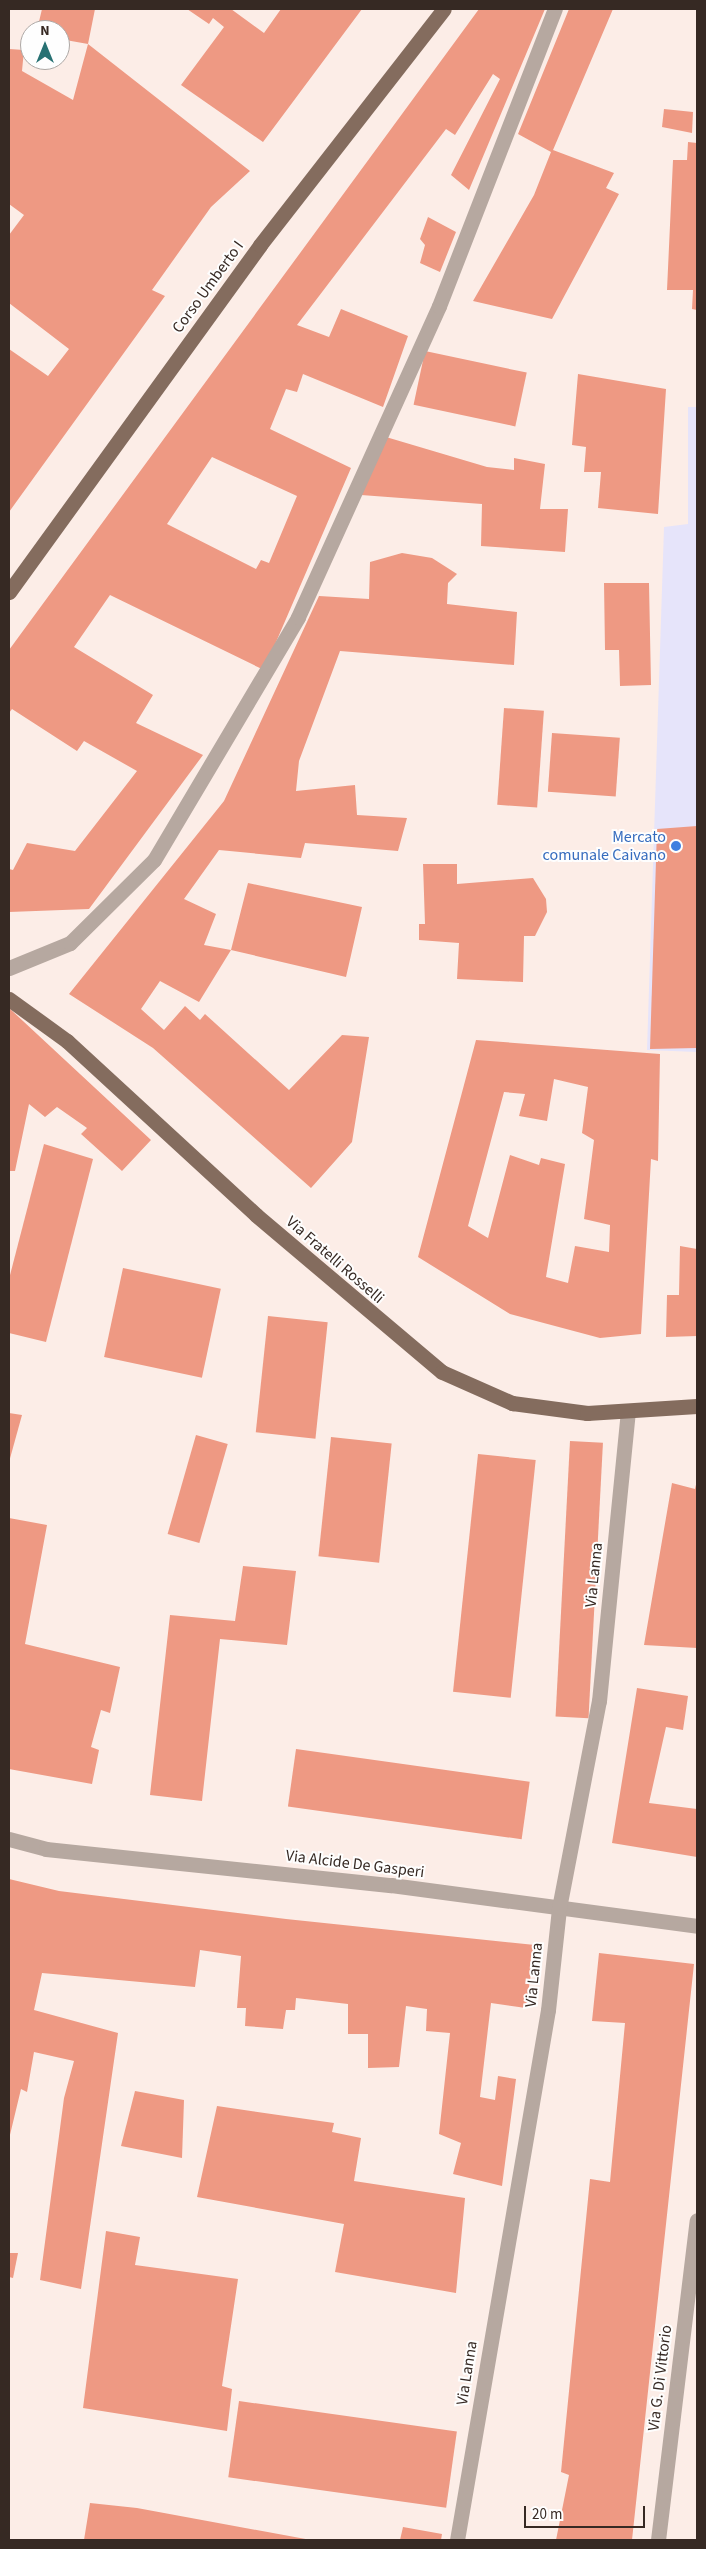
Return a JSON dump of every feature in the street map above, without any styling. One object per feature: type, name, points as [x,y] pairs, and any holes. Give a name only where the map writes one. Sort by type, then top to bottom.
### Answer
[{"type":"main road","name":"Corso Umberto I","points":[[9,592],[260,245],[444,9]]},
{"type":"main road","name":"Via Fratelli Rosselli","points":[[9,999],[67,1042],[256,1215],[442,1372],[512,1404],[587,1413],[628,1412],[697,1406]]},
{"type":"street","points":[[9,968],[70,943],[154,860],[298,616],[439,306],[555,9]]},
{"type":"street","name":"Via Lanna","points":[[457,2540],[548,2010],[559,1908],[599,1700],[628,1412]]},
{"type":"street","name":"Via Alcide De Gasperi","points":[[9,1839],[46,1849],[391,1885],[697,1926]]},
{"type":"street","name":"Via G. Di Vittorio","points":[[658,2540],[697,2220]]},
{"type":"shaded area","name":"Mercato comunale Caivano","points":[[688,407],[697,407],[697,1052],[647,1050],[664,527],[688,524]]},
{"type":"building","points":[[42,9],[95,9],[88,44],[70,41],[70,20],[39,20]]},
{"type":"building","points":[[187,9],[231,9],[264,33],[281,9],[362,9],[263,142],[181,85],[224,27],[213,18],[209,24]]},
{"type":"building","points":[[479,9],[545,9],[469,190],[451,175],[500,79],[493,74],[455,135],[446,129],[297,325],[329,337],[341,309],[408,336],[383,407],[303,374],[297,392],[286,389],[270,429],[351,468],[264,670],[110,595],[74,647],[153,695],[136,723],[203,755],[89,909],[9,912],[9,869],[13,870],[27,843],[75,851],[137,771],[84,741],[77,751],[12,709],[9,713],[9,650]],"holes":[[[212,457],[297,496],[269,563],[261,560],[256,569],[167,524]]]},
{"type":"building","points":[[569,9],[613,9],[553,150],[614,173],[606,188],[619,194],[552,319],[473,301],[534,195],[551,152],[518,134]]},
{"type":"building","points":[[88,44],[250,171],[211,207],[152,290],[165,296],[9,512],[9,349],[48,376],[69,349],[9,303],[9,235],[24,215],[9,204],[9,49],[20,50],[20,70],[73,100]]},
{"type":"building","points":[[664,109],[693,112],[692,133],[662,127]]},
{"type":"building","points":[[688,142],[697,143],[697,310],[692,309],[693,290],[667,290],[673,160],[687,160]]},
{"type":"building","points":[[428,217],[456,232],[440,272],[420,263],[425,245],[420,239]]},
{"type":"building","points":[[425,351],[527,373],[515,426],[414,405]]},
{"type":"building","points":[[578,374],[666,389],[658,514],[598,508],[601,472],[584,472],[586,447],[572,445]]},
{"type":"building","points":[[386,437],[487,467],[514,470],[514,458],[545,464],[540,509],[568,509],[565,552],[481,546],[482,504],[361,495]]},
{"type":"building","points":[[402,553],[432,558],[457,574],[448,583],[447,604],[517,612],[514,665],[340,651],[299,761],[296,791],[355,785],[357,815],[407,818],[398,851],[305,843],[301,858],[219,850],[184,899],[216,914],[204,945],[231,950],[199,1002],[160,981],[141,1009],[164,1030],[185,1006],[200,1020],[205,1014],[289,1090],[342,1035],[369,1037],[352,1142],[311,1188],[153,1048],[69,994],[224,801],[319,596],[369,599],[370,562]]},
{"type":"building","points":[[604,583],[649,583],[651,685],[620,686],[619,650],[605,650]]},
{"type":"building","points":[[504,708],[544,711],[537,808],[497,805]]},
{"type":"building","points":[[552,733],[620,738],[616,797],[548,792]]},
{"type":"building","points":[[697,826],[697,1048],[650,1049],[657,829]]},
{"type":"building","points":[[423,864],[457,864],[457,884],[533,878],[546,899],[547,912],[535,936],[524,936],[523,982],[457,979],[459,943],[419,940],[419,924],[425,924]]},
{"type":"building","points":[[248,883],[362,907],[346,977],[231,950]]},
{"type":"building","points":[[9,1008],[151,1140],[122,1171],[81,1134],[87,1128],[57,1107],[45,1117],[29,1104],[15,1171],[9,1171]]},
{"type":"building","points":[[476,1040],[660,1054],[658,1161],[651,1159],[641,1334],[600,1338],[510,1314],[418,1257]],"holes":[[[554,1079],[588,1087],[582,1133],[594,1140],[584,1219],[610,1225],[609,1252],[575,1246],[568,1283],[546,1277],[565,1164],[541,1158],[539,1165],[510,1155],[488,1238],[468,1226],[504,1092],[525,1094],[519,1116],[547,1121]]]},
{"type":"building","points":[[44,1144],[93,1159],[46,1342],[9,1333],[9,1279]]},
{"type":"building","points":[[680,1246],[697,1249],[697,1336],[666,1337],[667,1295],[679,1295]]},
{"type":"building","points":[[123,1268],[221,1289],[202,1378],[104,1357]]},
{"type":"building","points":[[268,1316],[328,1322],[315,1439],[256,1432]]},
{"type":"building","points":[[9,1413],[22,1415],[9,1462]]},
{"type":"building","points":[[196,1435],[228,1444],[199,1543],[168,1534]]},
{"type":"building","points":[[331,1437],[392,1443],[379,1563],[318,1556]]},
{"type":"building","points":[[570,1441],[603,1443],[589,1718],[556,1717]]},
{"type":"building","points":[[478,1454],[536,1460],[511,1698],[453,1692]]},
{"type":"building","points":[[697,1480],[697,1648],[644,1645],[672,1483],[695,1489]]},
{"type":"building","points":[[9,1518],[47,1525],[25,1644],[120,1667],[110,1713],[101,1710],[91,1747],[99,1750],[92,1784],[9,1769]]},
{"type":"building","points":[[243,1566],[296,1571],[287,1645],[220,1639],[202,1801],[150,1795],[170,1615],[235,1621]]},
{"type":"building","points":[[637,1688],[688,1696],[683,1730],[666,1727],[649,1803],[697,1809],[697,1857],[612,1843]]},
{"type":"building","points":[[296,1749],[530,1782],[522,1839],[288,1806]]},
{"type":"building","points":[[9,1879],[59,1891],[286,1919],[535,1945],[526,2008],[491,2003],[480,2097],[495,2100],[498,2076],[516,2079],[502,2186],[453,2174],[461,2143],[439,2134],[450,2033],[426,2031],[427,2009],[406,2006],[399,2067],[368,2068],[368,2034],[348,2034],[348,2004],[296,1998],[295,2010],[286,2010],[283,2029],[245,2026],[246,2008],[237,2008],[241,1956],[200,1950],[195,1987],[42,1973],[34,2010],[118,2033],[81,2289],[40,2280],[64,2098],[74,2061],[34,2052],[27,2092],[21,2089],[9,2139]]},
{"type":"building","points":[[599,1953],[694,1964],[632,2540],[556,2540],[569,2475],[561,2472],[590,2179],[610,2182],[625,2023],[592,2021]]},
{"type":"building","points":[[135,2091],[184,2100],[182,2158],[121,2146]]},
{"type":"building","points":[[217,2106],[334,2123],[332,2132],[361,2138],[354,2181],[465,2198],[456,2293],[335,2272],[344,2224],[197,2197]]},
{"type":"building","points":[[106,2231],[140,2237],[135,2265],[238,2279],[222,2386],[232,2389],[227,2431],[83,2408]]},
{"type":"building","points":[[9,2253],[18,2253],[13,2278],[9,2277]]},
{"type":"building","points":[[239,2401],[457,2432],[446,2508],[228,2477]]},
{"type":"building","points":[[90,2503],[137,2508],[311,2540],[84,2540]]},
{"type":"building","points":[[403,2527],[442,2534],[441,2540],[400,2540]]},
{"type":"place","name":"Mercato comunale Caivano","points":[[676,846]]}]
